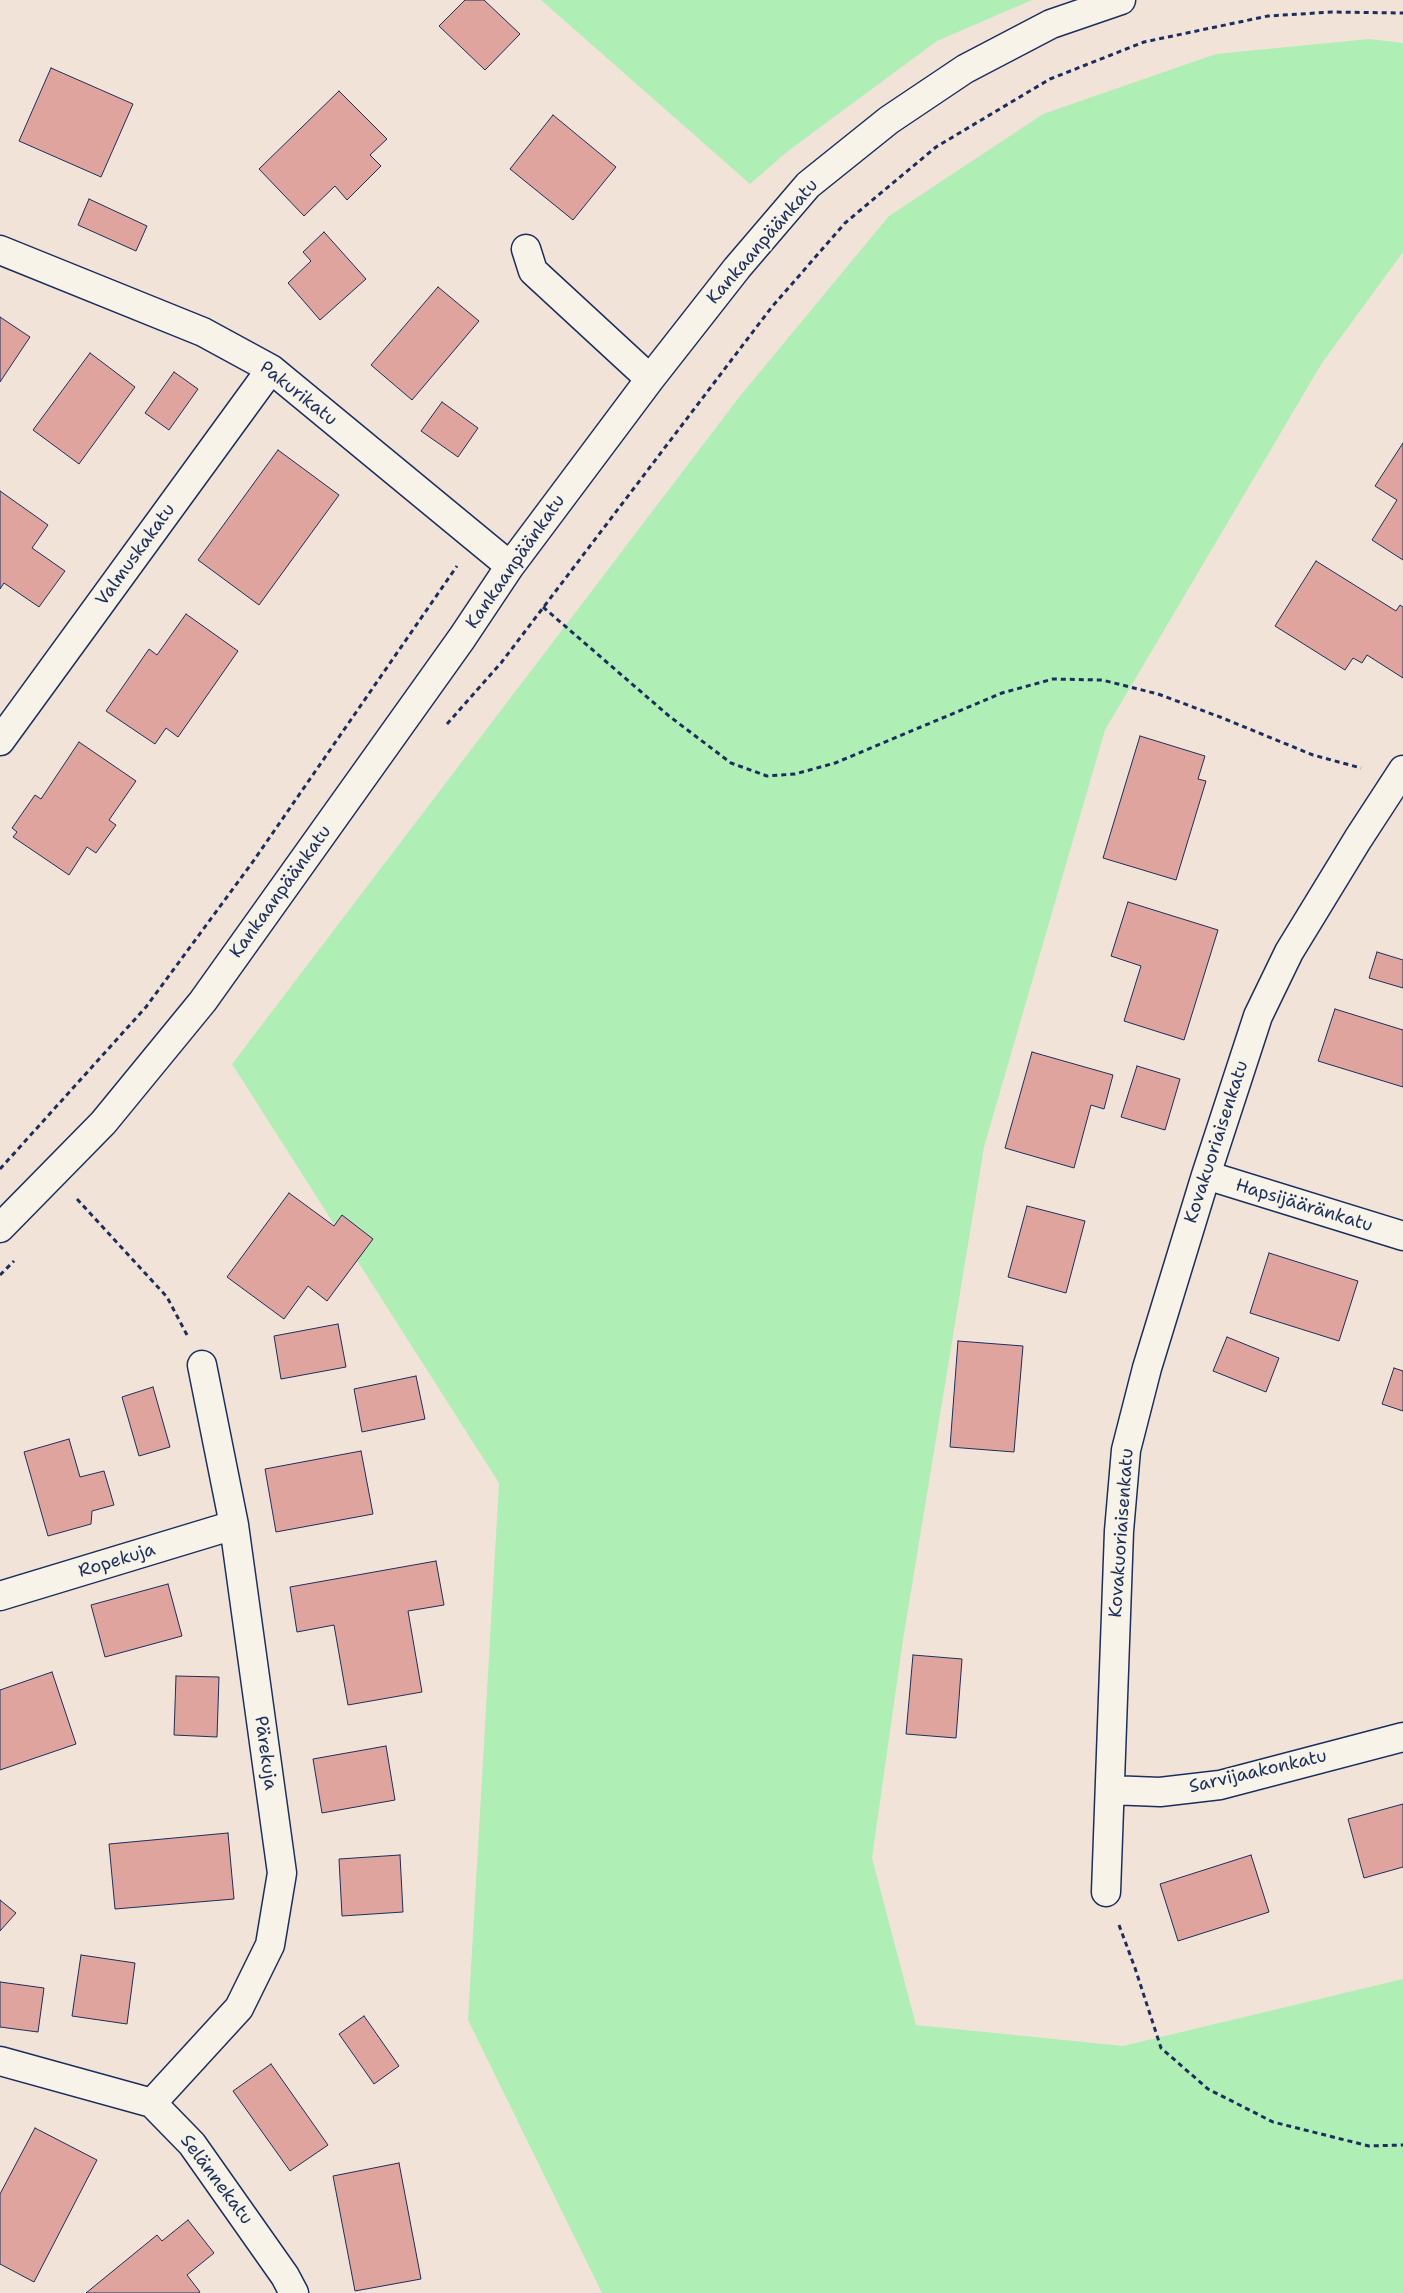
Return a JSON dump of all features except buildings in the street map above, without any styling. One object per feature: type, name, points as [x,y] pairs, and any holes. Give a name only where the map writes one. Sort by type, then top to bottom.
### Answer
[{"type":"street","name":"Kankaanpäänkatu","points":[[0,1228],[103,1123],[203,1001],[456,646],[510,566],[737,268],[808,186],[882,126],[965,68],[1051,24],[1121,0]]},
{"type":"street","points":[[526,249],[533,272],[650,380]]},
{"type":"street","name":"Pakurikatu","points":[[0,250],[204,332],[271,369],[510,566]]},
{"type":"street","name":"Valmuskakatu","points":[[0,741],[271,369]]},
{"type":"street","name":"Kovakuoriaisenkatu","points":[[1106,1892],[1118,1531],[1126,1450],[1146,1368],[1258,1016],[1289,952],[1401,776]]},
{"type":"street","name":"Hapsijääränkatu","points":[[1206,1175],[1403,1236]]},
{"type":"street","name":"Pärekuja","points":[[152,2103],[239,2008],[270,1945],[282,1873],[234,1525],[202,1365]]},
{"type":"street","name":"Ropekuja","points":[[0,1596],[234,1525]]},
{"type":"street","name":"Sarvijaakonkatu","points":[[1110,1790],[1160,1792],[1220,1785],[1403,1737]]},
{"type":"street","name":"Selännekatu","points":[[0,2060],[152,2103],[192,2144],[285,2276],[294,2293]]},
{"type":"path","points":[[444,727],[501,663],[771,308],[844,223],[936,147],[1050,79],[1144,42],[1268,16],[1332,12],[1403,14]]},
{"type":"path","points":[[0,1169],[146,1007],[252,863],[476,539]]},
{"type":"path","points":[[543,607],[669,716],[731,763],[767,776],[795,774],[835,762],[1002,693],[1054,679],[1102,680],[1158,694],[1312,755],[1401,776]]},
{"type":"path","points":[[70,1206],[83,1192]]},
{"type":"path","points":[[77,1199],[167,1297],[202,1365]]},
{"type":"path","points":[[0,1275],[21,1254]]},
{"type":"path","points":[[1106,1892],[1135,1968],[1161,2048],[1208,2089],[1273,2122],[1369,2146],[1403,2145]]},
{"type":"green space","points":[[541,0],[1032,0],[937,41],[788,151],[750,184]]},
{"type":"green space","points":[[1369,39],[1403,43],[1403,252],[1322,363],[1105,730],[984,1147],[903,1640],[872,1858],[916,2025],[1123,2046],[1403,1979],[1403,2293],[602,2293],[468,2020],[499,1483],[232,1064],[740,396],[889,216],[1043,114],[1216,54]]}]
